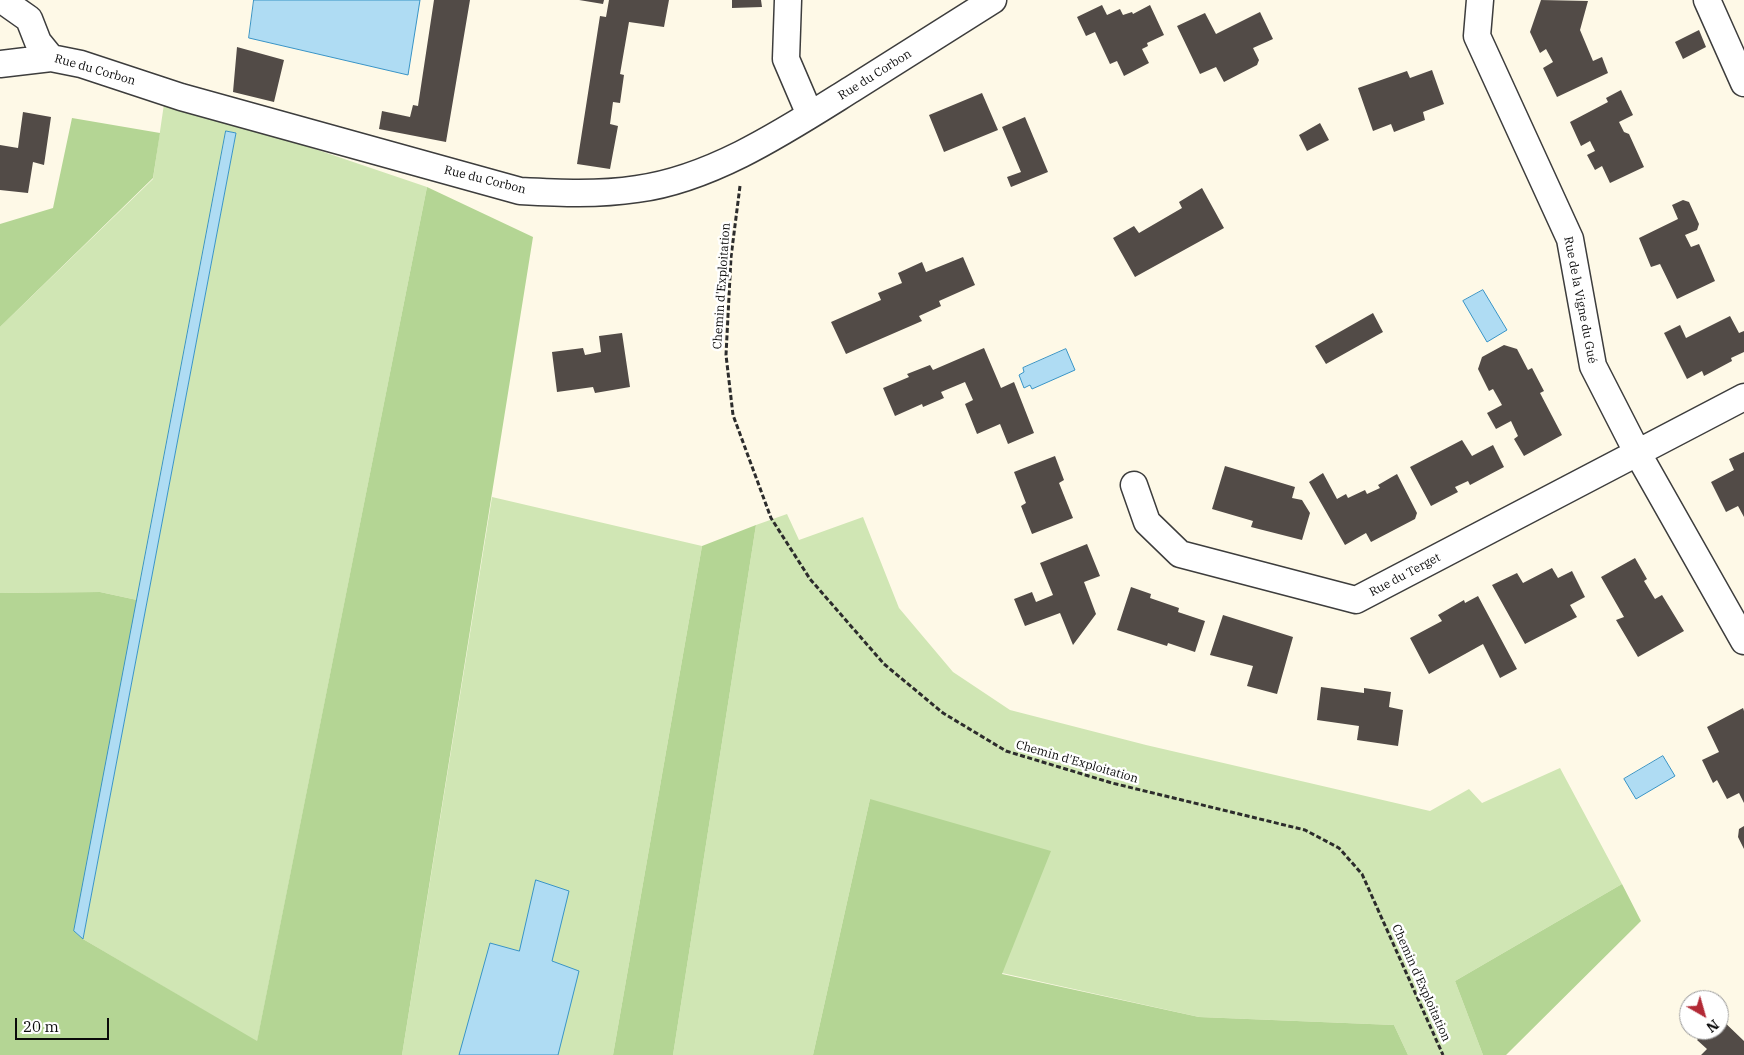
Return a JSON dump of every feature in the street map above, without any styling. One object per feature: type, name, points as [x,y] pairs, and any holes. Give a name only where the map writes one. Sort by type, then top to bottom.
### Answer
[{"type":"street","name":"Rue du Corbon","points":[[2,0],[31,10],[38,42],[50,58],[81,64],[181,97],[520,191],[573,194],[638,189],[692,176],[744,153],[810,115],[993,0]]},
{"type":"street","points":[[788,0],[786,59],[810,115]]},
{"type":"street","name":"Rue de la Vigne du Gué","points":[[1480,0],[1477,36],[1570,239],[1592,366],[1637,452],[1744,641]]},
{"type":"street","points":[[1707,0],[1744,83]]},
{"type":"street","points":[[0,64],[50,58]]},
{"type":"street","name":"Rue du Terget","points":[[1134,485],[1147,522],[1180,554],[1356,600],[1744,397]]},
{"type":"path","name":"Chemin d'Exploitation","points":[[744,153],[732,257],[726,355],[734,414],[771,518],[810,579],[884,664],[943,713],[1006,751],[1112,783],[1306,830],[1339,848],[1362,874],[1443,1055]]},
{"type":"green space","points":[[164,104],[244,125],[427,187],[257,1042],[83,939],[236,133],[226,131],[137,600],[100,592],[0,593],[0,327],[153,179]]},
{"type":"green space","points":[[72,118],[160,133],[153,178],[0,327],[0,224],[53,208]]},
{"type":"green space","points":[[427,187],[533,237],[402,1055],[0,1055],[0,593],[100,592],[137,600],[74,931],[83,939],[257,1041]]},
{"type":"green space","points":[[492,497],[702,546],[613,1055],[402,1055]]},
{"type":"green space","points":[[787,514],[799,540],[863,517],[899,608],[953,672],[1010,710],[1146,745],[1430,811],[1469,789],[1482,803],[1560,768],[1622,884],[1455,981],[1483,1055],[1408,1055],[1394,1025],[1199,1017],[1002,973],[870,799],[813,1055],[673,1055],[756,525]]},
{"type":"green space","points":[[756,525],[673,1055],[613,1055],[702,546]]},
{"type":"green space","points":[[870,799],[1051,851],[1002,974],[1199,1017],[1394,1025],[1408,1055],[813,1055]]},
{"type":"green space","points":[[1622,884],[1641,921],[1506,1055],[1483,1055],[1455,981]]},
{"type":"water","points":[[254,0],[420,0],[408,75],[249,38]]},
{"type":"water","points":[[226,131],[236,133],[83,939],[74,931]]},
{"type":"water","points":[[1483,290],[1507,330],[1487,342],[1463,301]]},
{"type":"water","points":[[1066,349],[1075,370],[1032,389],[1030,385],[1024,388],[1019,375],[1024,372],[1023,368]]},
{"type":"water","points":[[1663,756],[1675,776],[1636,799],[1624,779]]},
{"type":"water","points":[[536,880],[569,891],[552,961],[579,971],[558,1055],[459,1055],[490,943],[519,951]]},
{"type":"building","points":[[434,0],[470,0],[446,142],[379,129],[382,111],[410,117],[413,105],[418,106]]},
{"type":"building","points":[[579,0],[604,0],[603,4]]},
{"type":"building","points":[[609,0],[669,0],[664,27],[629,22],[620,74],[624,75],[620,103],[613,102],[610,124],[618,126],[610,169],[577,164],[600,16],[606,17]]},
{"type":"building","points":[[732,0],[761,0],[762,7],[732,8]]},
{"type":"building","points":[[1541,0],[1588,1],[1580,30],[1593,61],[1602,57],[1608,73],[1557,97],[1543,68],[1553,62],[1546,49],[1540,53],[1530,32]]},
{"type":"building","points":[[1102,5],[1107,15],[1120,9],[1123,15],[1132,12],[1133,14],[1150,5],[1164,35],[1147,43],[1148,46],[1142,49],[1149,63],[1124,76],[1117,61],[1110,64],[1095,32],[1086,36],[1077,17]]},
{"type":"building","points":[[1260,12],[1273,39],[1253,48],[1259,60],[1257,65],[1224,82],[1216,67],[1200,74],[1177,26],[1205,13],[1216,34]]},
{"type":"building","points":[[1699,30],[1706,47],[1683,59],[1675,42]]},
{"type":"building","points":[[237,47],[284,60],[274,102],[233,92]]},
{"type":"building","points":[[1432,70],[1444,104],[1423,112],[1425,120],[1394,132],[1391,124],[1373,131],[1358,88],[1407,71],[1410,78]]},
{"type":"building","points":[[1621,90],[1633,115],[1619,122],[1624,132],[1629,134],[1644,167],[1610,183],[1602,166],[1595,170],[1587,155],[1595,151],[1590,141],[1581,146],[1570,122],[1608,102],[1606,98]]},
{"type":"building","points":[[982,93],[998,130],[944,152],[929,115]]},
{"type":"building","points":[[23,112],[51,117],[44,165],[33,162],[28,193],[0,190],[0,145],[18,148]]},
{"type":"building","points":[[1025,117],[1048,172],[1011,187],[1007,177],[1021,172],[1002,127]]},
{"type":"building","points":[[1320,123],[1329,140],[1307,151],[1299,135]]},
{"type":"building","points":[[1202,188],[1224,228],[1135,277],[1113,238],[1134,226],[1139,233],[1182,208],[1179,202]]},
{"type":"building","points":[[1683,200],[1689,202],[1699,224],[1697,230],[1685,235],[1691,247],[1699,244],[1715,281],[1677,299],[1660,264],[1651,267],[1639,238],[1678,219],[1672,205]]},
{"type":"building","points":[[963,257],[975,285],[939,301],[941,306],[919,316],[922,321],[846,354],[831,322],[881,300],[878,293],[902,283],[898,273],[922,262],[926,272]]},
{"type":"building","points":[[1373,313],[1383,332],[1326,364],[1315,346]]},
{"type":"building","points":[[1730,316],[1739,333],[1744,331],[1744,352],[1731,358],[1732,361],[1704,376],[1702,371],[1687,379],[1664,333],[1680,325],[1686,338]]},
{"type":"building","points":[[622,333],[630,387],[595,393],[593,387],[557,392],[552,352],[583,348],[585,355],[601,352],[599,336]]},
{"type":"building","points":[[1504,345],[1517,349],[1528,370],[1532,368],[1544,391],[1540,393],[1562,435],[1524,456],[1514,439],[1518,436],[1511,421],[1496,429],[1487,413],[1502,405],[1493,389],[1489,391],[1478,369],[1482,357]]},
{"type":"building","points":[[984,348],[1001,388],[1014,382],[1034,433],[1008,444],[1000,424],[977,434],[965,404],[973,400],[965,382],[941,392],[944,398],[923,407],[922,404],[895,416],[883,388],[909,377],[907,374],[930,365],[933,370]]},
{"type":"building","points":[[1462,440],[1472,456],[1493,445],[1504,467],[1470,485],[1468,481],[1455,487],[1458,492],[1431,506],[1410,467]]},
{"type":"building","points":[[1744,452],[1744,517],[1738,506],[1726,512],[1711,482],[1734,470],[1729,459]]},
{"type":"building","points":[[1055,456],[1064,480],[1059,483],[1073,518],[1032,534],[1021,506],[1026,503],[1014,472]]},
{"type":"building","points":[[1225,466],[1295,487],[1292,498],[1302,500],[1310,513],[1302,540],[1251,527],[1253,521],[1212,509]]},
{"type":"building","points":[[1323,473],[1337,499],[1346,494],[1348,498],[1365,490],[1367,494],[1380,488],[1378,485],[1397,474],[1417,513],[1415,519],[1371,542],[1366,533],[1345,545],[1309,482]]},
{"type":"building","points":[[1087,544],[1100,576],[1084,582],[1096,614],[1073,645],[1060,613],[1025,626],[1014,599],[1032,592],[1036,602],[1053,595],[1040,563]]},
{"type":"building","points":[[1635,558],[1647,579],[1644,581],[1655,599],[1662,595],[1684,631],[1638,657],[1616,620],[1624,617],[1601,577]]},
{"type":"building","points":[[1552,568],[1558,578],[1572,571],[1585,597],[1570,605],[1577,617],[1525,644],[1492,585],[1517,573],[1523,583]]},
{"type":"building","points":[[1131,587],[1151,594],[1150,598],[1179,608],[1178,612],[1205,621],[1195,652],[1168,643],[1167,646],[1117,630]]},
{"type":"building","points":[[1478,596],[1517,669],[1500,678],[1483,644],[1429,674],[1410,638],[1442,621],[1438,615],[1464,600],[1465,603]]},
{"type":"building","points":[[1223,615],[1293,637],[1277,694],[1247,686],[1253,666],[1210,655]]},
{"type":"building","points":[[1321,687],[1364,693],[1364,688],[1391,692],[1389,707],[1403,710],[1398,746],[1357,740],[1359,726],[1317,720]]},
{"type":"building","points":[[1743,708],[1744,803],[1739,793],[1727,799],[1717,780],[1713,783],[1702,760],[1719,752],[1707,727]]},
{"type":"building","points":[[1744,826],[1744,849],[1738,837],[1739,829]]},
{"type":"building","points":[[1729,1027],[1744,1041],[1744,1055],[1701,1055],[1707,1049],[1697,1040],[1729,1040]]}]
